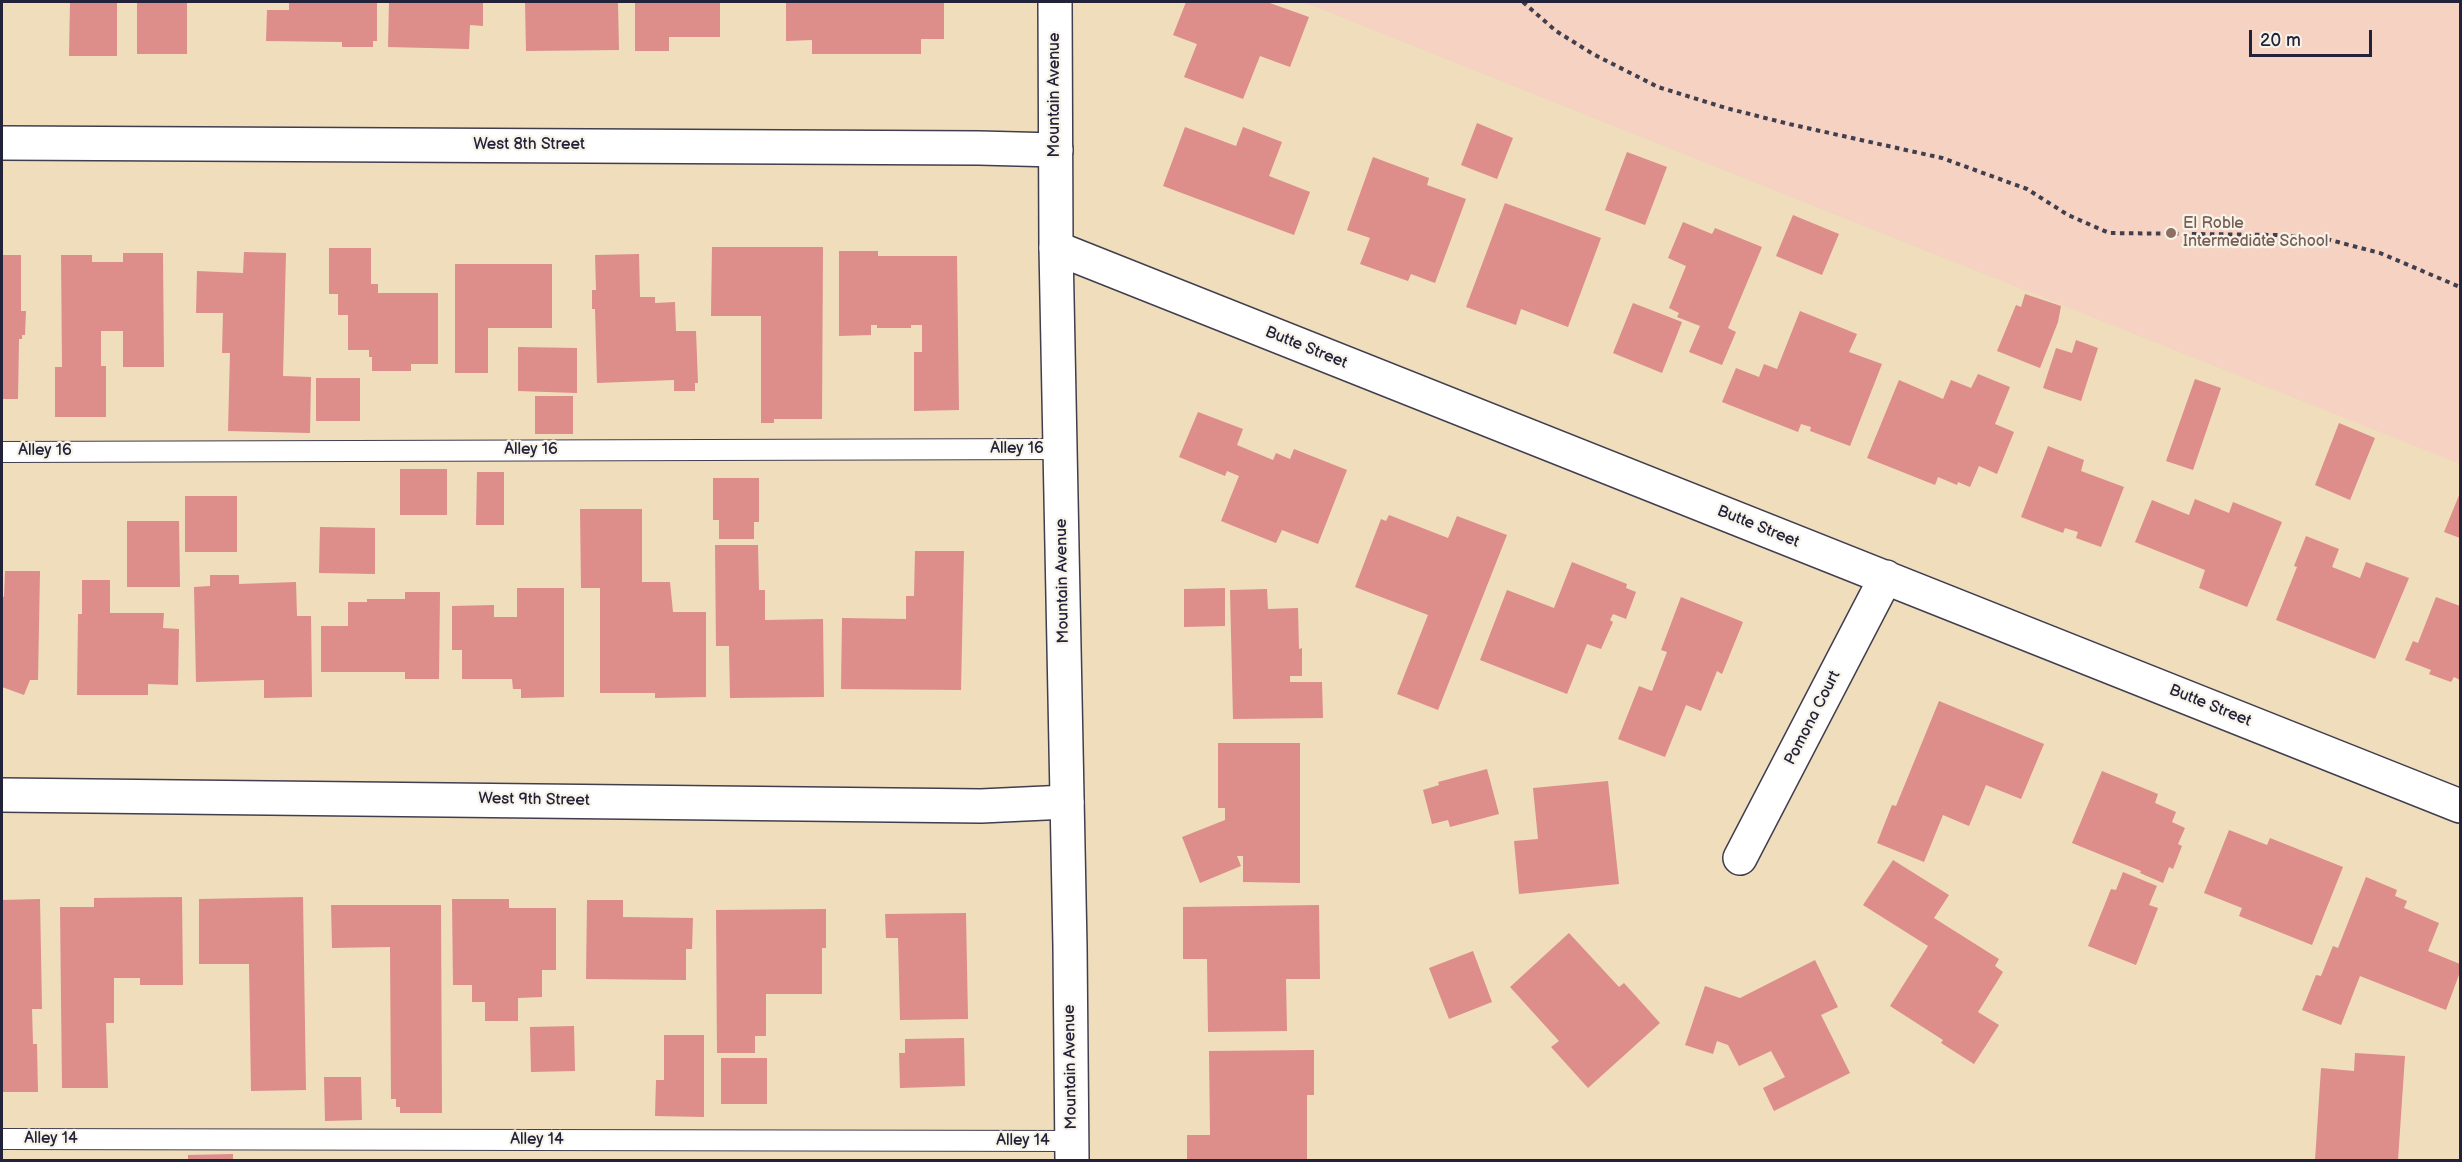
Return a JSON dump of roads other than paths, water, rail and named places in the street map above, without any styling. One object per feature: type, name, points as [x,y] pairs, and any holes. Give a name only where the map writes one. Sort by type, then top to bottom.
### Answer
[{"type":"street","name":"Mountain Avenue","points":[[1055,2],[1056,248],[1072,1151]]},
{"type":"street","name":"West 8th Street","points":[[2,143],[1056,150]]},
{"type":"street","name":"Butte Street","points":[[1056,248],[2460,806]]},
{"type":"street","name":"Pomona Court","points":[[1740,858],[1886,577]]},
{"type":"street","name":"West 9th Street","points":[[2,795],[888,803],[981,806],[1067,802]]},
{"type":"lane","name":"Alley 16","points":[[2,452],[1060,449]]},
{"type":"lane","name":"Alley 14","points":[[2,1138],[1072,1151]]},
{"type":"place","name":"El Roble Intermediate School","points":[[2171,233]]}]
